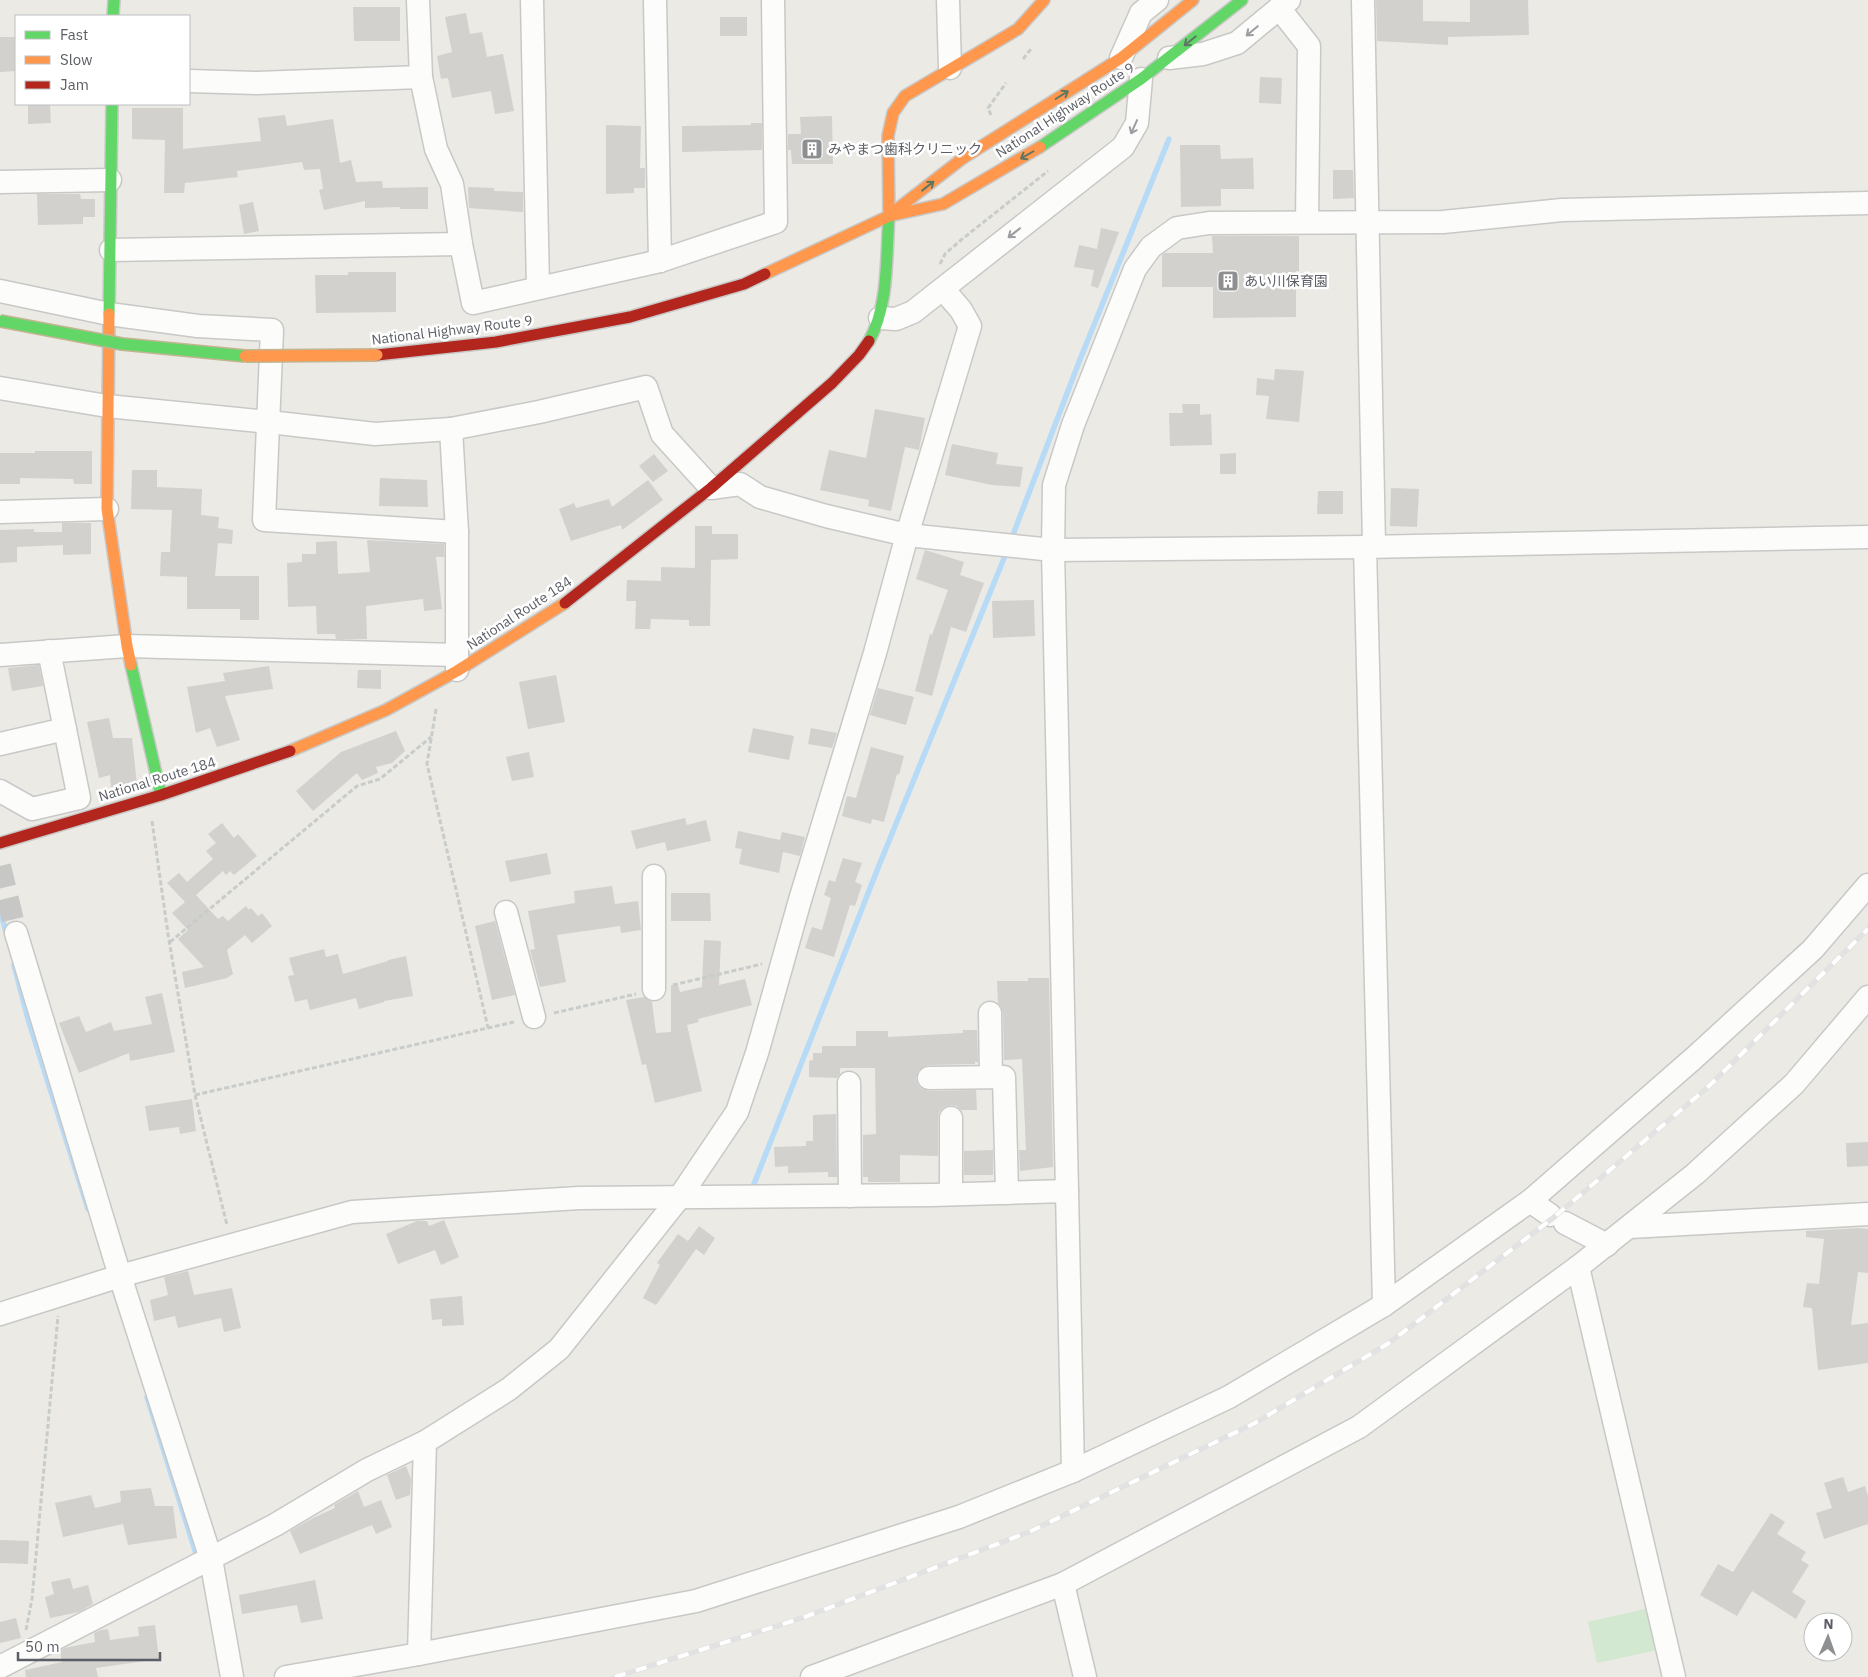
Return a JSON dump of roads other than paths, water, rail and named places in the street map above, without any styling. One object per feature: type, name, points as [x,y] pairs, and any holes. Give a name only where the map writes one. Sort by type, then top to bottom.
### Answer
[{"type":"main road","points":[[114,0],[114,15]]},
{"type":"main road","name":"National Route 184","points":[[0,843],[161,795],[276,757],[386,710],[452,668],[566,602],[711,488],[832,383],[859,355],[880,318],[889,216],[888,136],[893,113],[905,96],[1018,29],[1044,0]]},
{"type":"main road","name":"National Highway Route 9","points":[[889,216],[963,158],[1121,58],[1193,0]]},
{"type":"main road","name":"National Highway Route 9","points":[[0,321],[122,344],[247,356],[377,356],[496,342],[630,317],[744,284],[889,216],[942,204],[1045,144],[1141,79],[1242,0]]},
{"type":"main road","points":[[112,105],[107,509],[127,646],[161,795]]},
{"type":"street","points":[[418,0],[421,77],[436,149],[452,184],[472,303],[660,261],[776,222],[773,0]]},
{"type":"street","points":[[532,0],[538,287]]},
{"type":"street","points":[[655,0],[660,261]]},
{"type":"street","points":[[948,0],[950,68]]},
{"type":"street","points":[[1121,58],[1141,13],[1157,0]]},
{"type":"street","points":[[1363,0],[1368,222],[1370,546],[1384,1305]]},
{"type":"street","points":[[1169,58],[1203,54],[1237,43],[1284,4],[1309,46],[1307,222]]},
{"type":"street","points":[[190,81],[257,83],[421,77]]},
{"type":"street","points":[[880,318],[896,319],[913,312],[1123,147],[1137,123],[1141,79]]},
{"type":"street","points":[[0,182],[110,180]]},
{"type":"street","points":[[1073,1471],[1054,485],[1073,425],[1135,269],[1151,247],[1177,228],[1209,223],[1443,222],[1562,210],[1868,203]]},
{"type":"street","points":[[111,250],[461,244]]},
{"type":"street","points":[[0,1667],[276,1525],[367,1470],[425,1442],[509,1389],[558,1348],[679,1198],[737,1112],[758,1053],[875,653],[907,535],[970,326],[961,310],[944,289]]},
{"type":"street","points":[[0,291],[109,314],[198,326],[272,330],[264,520],[456,532]]},
{"type":"street","points":[[0,388],[107,406],[375,434],[450,429],[539,412],[646,387],[662,434],[711,488],[740,484],[760,497],[826,516],[907,535],[1054,550],[1868,537]]},
{"type":"street","points":[[0,655],[127,646],[452,668],[456,532],[450,429]]},
{"type":"street","points":[[0,512],[107,509]]},
{"type":"street","points":[[0,791],[32,809],[79,798],[49,651]]},
{"type":"street","points":[[0,744],[65,729]]},
{"type":"street","points":[[654,876],[654,990]]},
{"type":"street","points":[[286,1677],[419,1654],[696,1601],[959,1518],[1073,1471],[1229,1397],[1384,1305],[1530,1201],[1694,1058],[1813,949],[1868,885]]},
{"type":"street","points":[[506,912],[534,1018]]},
{"type":"street","points":[[16,933],[120,1276],[211,1559],[232,1677]]},
{"type":"street","points":[[812,1677],[1064,1584],[1359,1427],[1578,1268],[1695,1174],[1794,1084],[1868,997]]},
{"type":"street","points":[[990,1013],[990,1077]]},
{"type":"street","points":[[929,1078],[1004,1077],[1007,1193]]},
{"type":"street","points":[[849,1083],[850,1196]]},
{"type":"street","points":[[951,1118],[951,1194]]},
{"type":"street","points":[[0,1314],[120,1276],[352,1212],[579,1198],[850,1196],[1067,1191]]},
{"type":"street","points":[[1530,1201],[1558,1219],[1607,1245]]},
{"type":"street","points":[[1630,1226],[1868,1214]]},
{"type":"street","points":[[1578,1268],[1674,1677]]},
{"type":"street","points":[[419,1654],[425,1442]]},
{"type":"street","points":[[1064,1584],[1085,1677]]},
{"type":"waterway","points":[[1011,540],[1079,362],[1169,139]]},
{"type":"waterway","points":[[751,1189],[878,868],[1007,551]]},
{"type":"waterway","points":[[0,910],[7,936]]},
{"type":"waterway","points":[[14,965],[28,1019],[88,1209]]},
{"type":"waterway","points":[[147,1397],[198,1560]]},
{"type":"tunnel","points":[[0,866],[16,933]]},
{"type":"railway","points":[[615,1677],[802,1618],[1029,1532],[1255,1423],[1389,1343],[1553,1218],[1707,1088],[1868,929]]},
{"type":"place","name":"みやまつ歯科クリニック","points":[[812,149]]},
{"type":"place","name":"あい川保育園","points":[[1228,281]]}]
